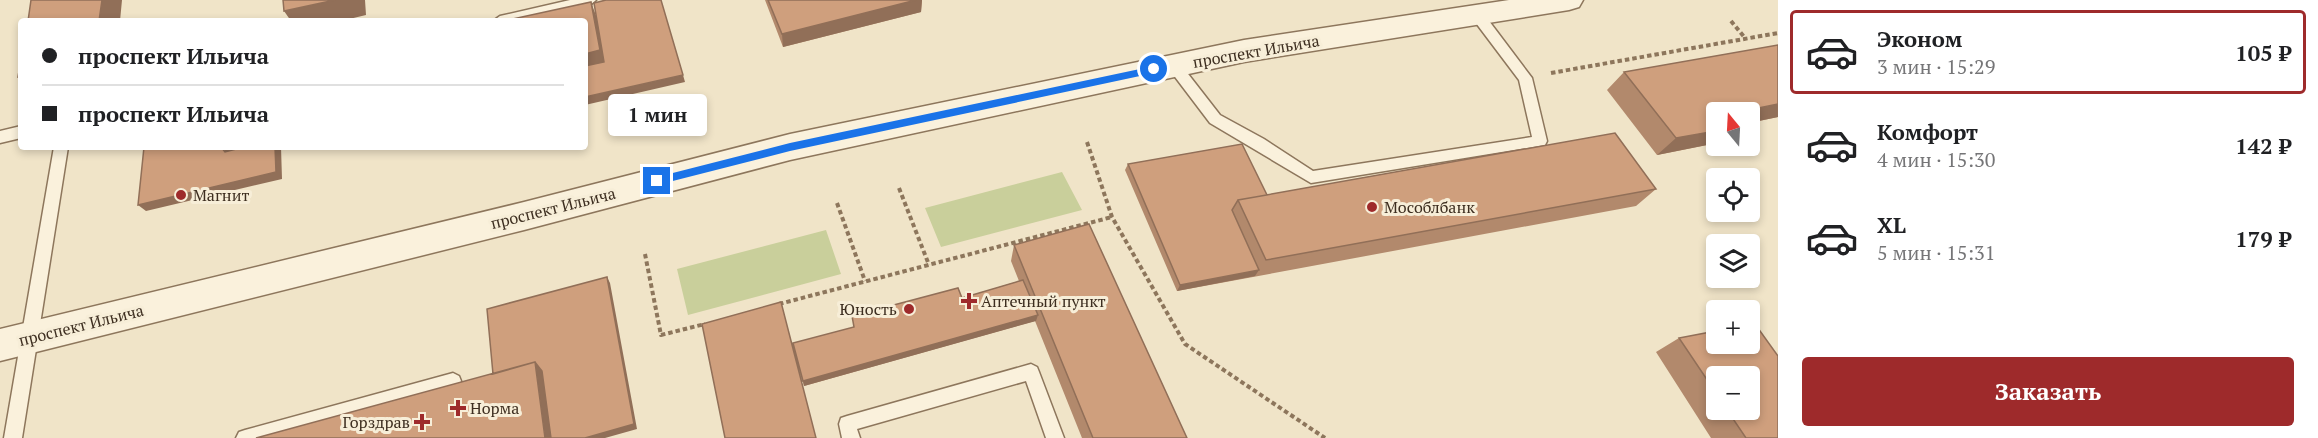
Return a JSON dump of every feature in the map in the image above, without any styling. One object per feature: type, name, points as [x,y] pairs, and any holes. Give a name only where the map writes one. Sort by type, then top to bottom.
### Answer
[{"type":"street","name":"проспект Ильича","points":[[0,345],[524,216],[790,147],[1244,51],[1478,16],[1530,3],[1569,0]]},
{"type":"lane","points":[[513,18],[590,0]]},
{"type":"lane","points":[[1173,65],[1215,120],[1311,177],[1540,141],[1525,78],[1478,16]]},
{"type":"lane","points":[[0,137],[18,133]]},
{"type":"lane","points":[[13,438],[61,150]]},
{"type":"lane","points":[[851,438],[847,424],[1031,372],[1055,438]]},
{"type":"lane","points":[[245,438],[453,381]]},
{"type":"path","points":[[1731,21],[1745,38]]},
{"type":"path","points":[[1525,78],[1778,33]]},
{"type":"path","points":[[1087,142],[1112,217],[1185,344],[1325,438]]},
{"type":"path","points":[[899,188],[929,265]]},
{"type":"path","points":[[837,203],[865,281]]},
{"type":"path","points":[[774,305],[1112,217]]},
{"type":"path","points":[[645,254],[661,335],[706,323]]},
{"type":"green space","points":[[1062,172],[1082,210],[941,247],[925,208]]},
{"type":"green space","points":[[826,230],[841,274],[688,315],[677,269]]},
{"type":"building","points":[[31,0],[102,0],[99,18],[28,18]]},
{"type":"building","points":[[283,0],[335,0],[284,11]]},
{"type":"building","points":[[606,0],[661,0],[683,75],[588,96],[588,65],[604,62],[594,3]]},
{"type":"building","points":[[768,0],[916,0],[782,34]]},
{"type":"building","points":[[591,2],[600,50],[588,53],[588,18],[517,18]]},
{"type":"building","points":[[1778,45],[1778,104],[1760,108],[1760,102],[1706,102],[1706,133],[1676,138],[1624,72]]},
{"type":"building","points":[[1615,133],[1656,189],[1266,260],[1238,200]]},
{"type":"building","points":[[1242,144],[1267,195],[1238,200],[1232,210],[1259,270],[1180,285],[1128,164]]},
{"type":"building","name":"Магнит","points":[[144,150],[223,150],[225,152],[275,150],[276,172],[138,205]]},
{"type":"building","points":[[1089,224],[1187,438],[1093,438],[1014,245]]},
{"type":"building","points":[[607,277],[634,424],[585,438],[551,438],[542,371],[535,362],[493,374],[487,309]]},
{"type":"building","points":[[1023,280],[1038,315],[803,381],[793,343],[854,327],[852,316],[958,288],[962,298]]},
{"type":"building","points":[[781,302],[816,438],[725,438],[702,324]]},
{"type":"building","points":[[1760,331],[1778,356],[1778,438],[1746,438],[1734,420],[1760,420],[1760,366],[1706,366],[1706,378],[1679,338],[1706,333],[1706,354],[1760,354]]},
{"type":"building","points":[[535,362],[545,438],[256,438]]},
{"type":"place","name":"Магнит","points":[[181,195]]},
{"type":"place","name":"Мособлбанк","points":[[1372,207]]},
{"type":"place","name":"Аптечный пункт","points":[[969,301]]},
{"type":"place","name":"Юность","points":[[909,309]]},
{"type":"place","name":"Норма","points":[[458,408]]},
{"type":"place","name":"Горздрав","points":[[422,422]]},
{"type":"route","points":[[657,181],[790,147],[1154,69]]}]
